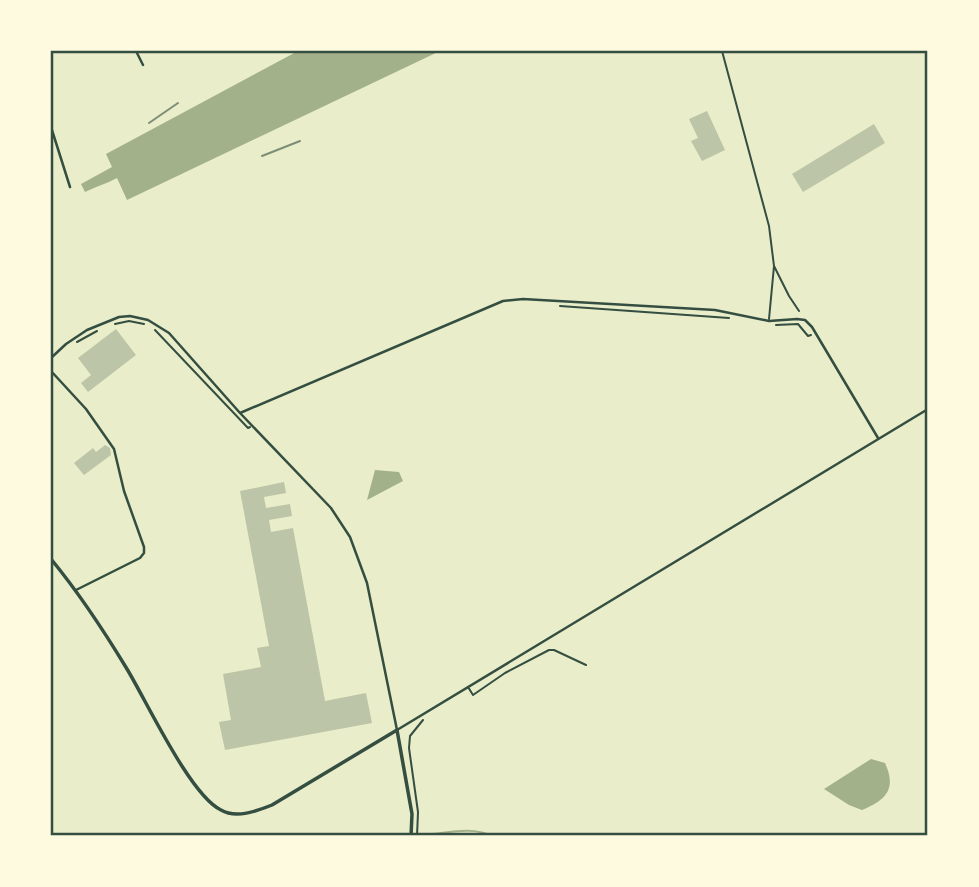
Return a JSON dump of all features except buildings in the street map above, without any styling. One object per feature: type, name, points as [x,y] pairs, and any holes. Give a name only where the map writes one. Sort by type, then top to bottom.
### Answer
[{"type":"street","points":[[136,51],[143,65]]},
{"type":"street","points":[[51,127],[70,187]]},
{"type":"street","points":[[240,413],[508,299],[715,310],[769,323],[805,320],[815,332],[878,438]]},
{"type":"street","points":[[51,358],[66,344],[109,320],[130,316],[148,320],[169,333],[240,413],[331,508],[357,551],[367,583],[412,814],[411,836]]},
{"type":"street","points":[[51,371],[86,408],[114,449],[124,491],[144,547],[140,558],[75,591]]},
{"type":"street","points":[[51,559],[127,669],[200,793],[212,806],[224,812],[249,812],[272,805],[928,409]]},
{"type":"lane","points":[[722,51],[767,218],[774,266],[769,323]]},
{"type":"lane","points":[[774,266],[799,311]]},
{"type":"lane","points":[[468,686],[473,695],[505,673],[549,650],[586,665]]},
{"type":"path","points":[[551,305],[728,318]]},
{"type":"path","points":[[112,324],[129,321],[146,324]]},
{"type":"path","points":[[769,323],[798,324],[808,336],[815,332]]},
{"type":"path","points":[[68,348],[102,329]]},
{"type":"path","points":[[156,330],[248,428],[253,424]]},
{"type":"path","points":[[410,736],[409,748],[418,812],[417,836]]},
{"type":"shaded area","points":[[298,51],[440,51],[127,200],[117,178],[85,192],[81,184],[112,167],[106,154]]},
{"type":"shaded area","points":[[375,470],[399,472],[403,481],[367,500]]},
{"type":"shaded area","points":[[871,759],[885,763],[890,780],[887,792],[877,802],[862,810],[824,789]]},
{"type":"waterway","points":[[432,834],[470,831],[491,836]]},
{"type":"railway","points":[[272,52],[276,51]]},
{"type":"railway","points":[[149,123],[178,103]]},
{"type":"railway","points":[[262,156],[300,141]]}]
